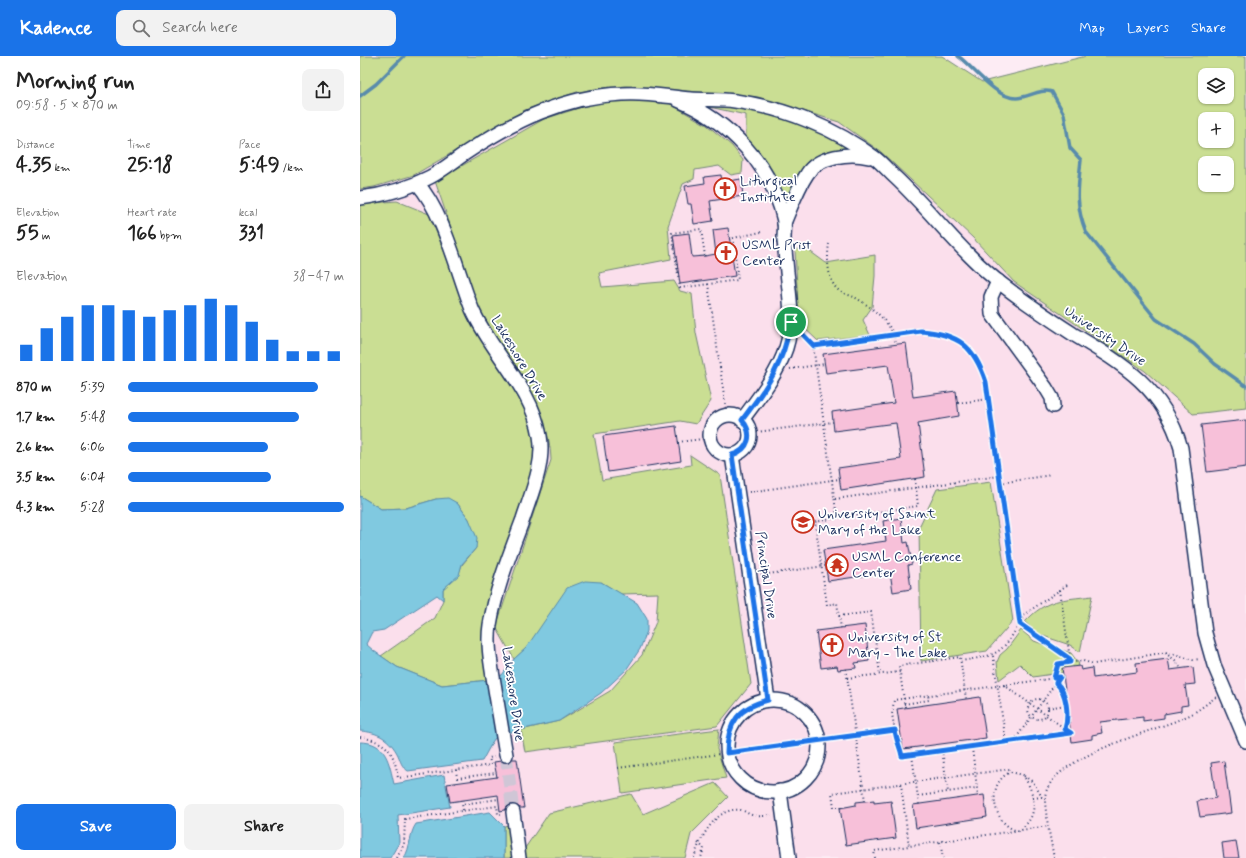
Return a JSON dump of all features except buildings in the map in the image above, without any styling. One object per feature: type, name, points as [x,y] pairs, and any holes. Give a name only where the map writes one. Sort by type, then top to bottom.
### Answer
[{"type":"lane","name":"University Drive","points":[[417,183],[433,175],[470,150],[510,127],[554,107],[593,97],[624,93],[735,101],[778,110],[819,125],[839,135],[876,158],[998,281],[1135,374],[1161,403],[1170,419],[1181,448],[1206,632],[1212,657],[1246,741]]},
{"type":"lane","points":[[671,97],[687,103],[714,120],[731,132],[749,150],[769,180],[778,200],[784,223],[791,322],[787,346],[776,372],[766,389],[742,420]]},
{"type":"lane","points":[[784,223],[807,173],[815,166],[832,157],[851,154],[876,158]]},
{"type":"lane","points":[[360,198],[376,196],[417,183]]},
{"type":"lane","name":"Lakeshore Drive","points":[[417,183],[437,215],[473,310],[525,395],[535,417],[540,436],[540,460],[532,492],[498,590],[492,619],[490,645],[492,669],[505,749]]},
{"type":"lane","points":[[998,281],[991,297],[992,314],[1046,388],[1052,398],[1053,406]]},
{"type":"lane","points":[[727,416],[737,417],[742,420],[747,425],[749,434],[748,444],[744,450],[732,455],[719,452],[714,448],[710,438],[710,430],[718,419],[727,416]]},
{"type":"lane","name":"Principal Drive","points":[[732,455],[768,700]]},
{"type":"lane","points":[[768,700],[780,700],[801,710],[810,718],[815,728],[818,740],[817,757],[810,774],[791,788],[780,791],[759,790],[750,786],[735,772],[727,753],[727,740],[730,728],[736,718],[745,709],[756,703],[768,700]]},
{"type":"lane","points":[[780,791],[789,858]]},
{"type":"lane","points":[[513,812],[519,858]]},
{"type":"path","points":[[705,256],[701,229],[672,233],[680,288],[738,280],[733,238]]},
{"type":"path","points":[[729,239],[761,232]]},
{"type":"path","points":[[829,244],[827,256],[828,263],[831,277],[837,289],[870,307],[879,315],[895,334],[896,344]]},
{"type":"path","points":[[699,281],[700,285]]},
{"type":"path","points":[[708,284],[727,416]]},
{"type":"path","points":[[791,322],[814,346],[837,518]]},
{"type":"path","points":[[814,346],[921,331],[936,332],[962,342],[973,352],[981,366],[989,399],[1020,624],[1070,661]]},
{"type":"path","points":[[776,372],[825,364]]},
{"type":"path","points":[[958,403],[989,399]]},
{"type":"path","points":[[749,434],[833,422]]},
{"type":"path","points":[[678,442],[710,438]]},
{"type":"path","points":[[1000,483],[1051,475]]},
{"type":"path","points":[[835,498],[999,476]]},
{"type":"path","points":[[737,494],[839,479]]},
{"type":"path","points":[[841,628],[837,603],[827,605],[820,566],[815,522],[918,506],[915,479]]},
{"type":"path","points":[[750,577],[825,566]]},
{"type":"path","points":[[961,661],[993,655],[1008,643],[1026,614],[1067,585]]},
{"type":"path","points":[[1060,590],[1070,661]]},
{"type":"path","points":[[839,616],[871,612],[880,674]]},
{"type":"path","points":[[1165,653],[1175,660],[1180,667]]},
{"type":"path","points":[[1054,678],[1058,664],[1070,661],[1083,661],[1094,664],[1165,653],[1193,660],[1212,657]]},
{"type":"path","points":[[993,655],[1006,742]]},
{"type":"path","points":[[928,695],[929,700],[904,706],[899,666],[960,657],[966,699]]},
{"type":"path","points":[[846,669],[865,801]]},
{"type":"path","points":[[847,678],[900,672]]},
{"type":"path","points":[[1014,740],[1060,677]]},
{"type":"path","points":[[1004,684],[1071,733],[902,756],[900,746],[897,743],[892,714],[894,700],[1004,684],[1063,677]]},
{"type":"path","points":[[1056,683],[1062,689],[1066,705],[1067,719],[1065,729]]},
{"type":"path","points":[[1044,797],[1052,781],[1074,762],[1109,746],[1187,717],[1225,690]]},
{"type":"path","points":[[1034,700],[1043,700],[1047,708],[1045,715],[1039,718],[1032,716],[1028,710],[1030,703],[1034,700]]},
{"type":"path","points":[[1047,708],[1066,705]]},
{"type":"path","points":[[618,768],[900,729]]},
{"type":"path","points":[[360,737],[375,739],[386,747],[394,759],[398,778],[491,765],[489,758],[505,749]]},
{"type":"path","points":[[971,740],[978,796]]},
{"type":"path","points":[[910,748],[919,805]]},
{"type":"path","points":[[942,750],[948,792]]},
{"type":"path","points":[[842,807],[834,807],[832,793],[1010,769],[1011,772],[1023,775],[1033,782],[1044,797],[1054,858]]},
{"type":"path","points":[[456,770],[457,778],[496,773]]},
{"type":"path","points":[[1011,772],[1001,778],[995,789],[995,804],[999,816],[1006,826],[1018,831]]},
{"type":"path","points":[[1018,831],[1029,822],[1033,813],[1033,798],[1029,785],[1023,775]]},
{"type":"path","points":[[901,784],[909,846]]},
{"type":"path","points":[[918,796],[977,788]]},
{"type":"path","points":[[1033,798],[1044,797]]},
{"type":"path","points":[[463,811],[462,804],[499,799]]},
{"type":"path","points":[[397,858],[404,844],[405,819],[490,807]]},
{"type":"path","points":[[694,858],[698,843],[712,824],[727,810],[741,810],[752,815],[762,816],[783,814]]},
{"type":"path","points":[[875,858],[874,851],[1049,826]]},
{"type":"path","points":[[940,842],[943,858]]},
{"type":"path","points":[[698,843],[704,848],[701,858]]},
{"type":"shaded area","name":"University of Saint Mary of the Lake","points":[[360,56],[942,56],[982,82],[1086,56],[1246,56],[1246,858],[360,858]]},
{"type":"green space","points":[[360,56],[942,56],[982,82],[1086,56],[1246,56],[1246,408],[1193,414],[1145,371],[1014,282],[973,238],[881,152],[839,122],[758,97],[626,86],[577,92],[525,110],[414,175],[374,187],[360,189]]},
{"type":"green space","points":[[626,100],[667,102],[707,125],[732,146],[743,160],[742,173],[731,175],[719,166],[695,170],[694,179],[683,184],[668,226],[671,259],[599,273],[602,287],[674,281],[680,291],[692,294],[696,333],[711,401],[696,424],[680,421],[594,434],[602,480],[691,465],[690,455],[720,475],[751,684],[717,726],[525,752],[521,730],[559,721],[610,691],[642,655],[656,622],[658,593],[621,594],[601,582],[514,659],[496,627],[551,460],[549,439],[543,419],[534,399],[478,307],[435,181],[544,119],[598,102]]},
{"type":"green space","points":[[700,105],[752,108],[823,131],[847,148],[820,155],[800,172],[785,205],[746,139],[746,115]]},
{"type":"green space","points":[[397,201],[429,214],[470,315],[521,398],[537,437],[536,460],[494,587],[489,680],[442,685],[397,667],[381,656],[435,618],[443,600],[443,589],[458,575],[462,565],[476,548],[469,519],[457,503],[436,499],[406,508],[381,509],[360,496],[360,204]]},
{"type":"green space","points":[[804,247],[826,263],[875,255],[875,276],[872,307],[863,320],[870,335],[818,341],[799,323],[795,250]]},
{"type":"green space","points":[[991,482],[1013,621],[987,651],[921,661],[919,527],[937,489]]},
{"type":"green space","points":[[1092,596],[1080,652],[1070,645],[1037,634],[1025,622],[1033,614],[1048,604],[1063,600]]},
{"type":"green space","points":[[1021,630],[1034,641],[1071,653],[1079,664],[1073,671],[1033,677],[1020,664],[999,680],[997,662],[1000,655],[1007,649]]},
{"type":"green space","points":[[719,729],[717,749],[726,778],[622,793],[615,742]]},
{"type":"green space","points":[[715,783],[728,797],[691,834],[685,858],[524,858],[523,851],[549,813],[631,794],[643,814]]},
{"type":"green space","points":[[509,825],[513,858],[504,858],[504,826]]},
{"type":"water","points":[[360,496],[381,509],[406,508],[436,499],[448,498],[457,503],[469,519],[477,538],[476,548],[462,564],[459,575],[443,589],[443,600],[437,595],[384,630],[372,632],[366,644],[397,667],[442,685],[489,680],[502,675],[514,659],[526,648],[567,588],[585,581],[601,582],[637,603],[647,619],[647,631],[640,649],[626,670],[601,693],[559,721],[511,732],[494,739],[482,761],[408,771],[403,766],[395,749],[383,737],[360,731]]},
{"type":"water","points":[[360,742],[369,743],[381,750],[388,761],[394,784],[444,775],[450,807],[398,815],[399,843],[390,858],[360,858]]},
{"type":"water","points":[[490,812],[504,826],[504,858],[404,858],[416,824]]},
{"type":"waterway","points":[[360,96],[376,84],[404,56]]},
{"type":"waterway","points":[[958,56],[993,88],[1008,97],[1021,98],[1043,91],[1052,92],[1064,114],[1070,148],[1081,160],[1078,196],[1080,213],[1086,232],[1156,319],[1194,344],[1215,364],[1246,386]]},
{"type":"tunnel","points":[[506,755],[513,812]]},
{"type":"place","name":"Liturgical Institute","points":[[725,189]]},
{"type":"place","name":"USML Prist Center","points":[[726,253]]},
{"type":"place","name":"University of Saint Mary of the Lake","points":[[803,522]]},
{"type":"place","name":"USML Conference Center","points":[[837,565]]},
{"type":"place","name":"University of St Mary - The Lake","points":[[832,645]]},
{"type":"route","points":[[791,322],[814,346],[921,331],[936,332],[951,336],[962,342],[973,352],[981,366],[986,382],[1020,624],[1043,642],[1070,659],[1070,662],[1058,664],[1054,678],[1060,677],[1056,683],[1062,689],[1066,705],[1067,719],[1065,729],[1071,733],[902,756],[900,746],[897,743],[895,730],[727,753],[727,740],[730,728],[736,718],[745,709],[756,703],[768,700],[732,455],[738,454],[744,450],[748,444],[749,431],[747,425],[742,420],[766,389],[782,360],[787,346],[791,322]]}]
